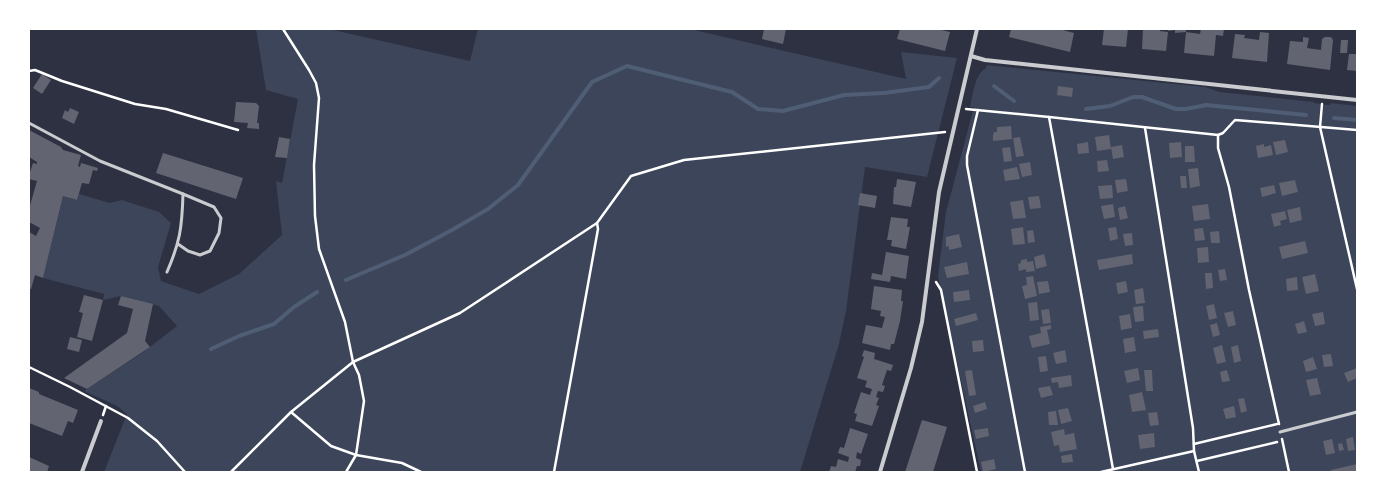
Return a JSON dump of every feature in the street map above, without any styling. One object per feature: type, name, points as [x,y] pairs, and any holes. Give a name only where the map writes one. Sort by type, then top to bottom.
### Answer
[{"type":"street","points":[[880,472],[911,368],[922,322],[928,280],[931,243],[939,192],[978,29]]},
{"type":"street","points":[[971,56],[993,60],[1357,100]]},
{"type":"street","points":[[82,472],[101,421]]},
{"type":"lane","points":[[29,124],[100,161],[214,207],[221,218],[219,233],[210,251],[200,255],[188,251],[178,244]]},
{"type":"lane","points":[[167,272],[178,244],[182,222],[183,194]]},
{"type":"lane","points":[[1280,432],[1357,412]]},
{"type":"path","points":[[283,29],[316,83],[319,98],[314,166],[315,216],[318,249],[345,322],[352,362],[359,375],[364,401],[356,455],[346,472]]},
{"type":"path","points":[[29,71],[35,70],[62,81],[135,104],[166,109],[238,130]]},
{"type":"path","points":[[1323,96],[1320,127],[1357,289]]},
{"type":"path","points":[[959,108],[1218,136],[1223,133],[1235,120],[1357,130]]},
{"type":"path","points":[[978,110],[967,156],[967,165],[1025,472]]},
{"type":"path","points":[[1049,118],[1113,469]]},
{"type":"path","points":[[1145,128],[1193,428],[1194,451],[1199,472]]},
{"type":"path","points":[[231,472],[291,412],[352,362],[460,313],[597,223],[632,176],[684,160],[954,131]]},
{"type":"path","points":[[1218,136],[1218,148],[1230,187],[1250,298],[1289,472]]},
{"type":"path","points":[[554,472],[598,229],[597,223]]},
{"type":"path","points":[[928,280],[937,282],[941,290],[977,472]]},
{"type":"path","points":[[29,367],[128,418],[157,441],[185,472]]},
{"type":"path","points":[[291,412],[331,446],[356,455],[402,463],[421,472]]},
{"type":"path","points":[[1194,444],[1278,424]]},
{"type":"path","points":[[1197,461],[1277,442]]},
{"type":"path","points":[[1101,472],[1194,451]]},
{"type":"shaded area","points":[[256,29],[329,29],[470,61],[478,29],[690,29],[906,79],[901,52],[957,58],[927,177],[865,167],[846,311],[839,344],[800,472],[104,472],[127,414],[117,406],[84,391],[142,353],[177,326],[159,306],[121,296],[103,300],[104,294],[43,278],[63,196],[77,200],[79,194],[110,203],[122,200],[159,212],[171,223],[158,267],[161,281],[199,294],[239,274],[282,235],[276,181],[282,183],[298,99],[266,90]]},
{"type":"shaded area","points":[[987,65],[1205,87],[1220,92],[1314,102],[1321,104],[1319,124],[1321,124],[1323,105],[1330,105],[1331,103],[1357,106],[1357,472],[981,472],[938,276],[946,212],[974,107],[970,107],[973,91],[976,80]]},
{"type":"building","points":[[764,29],[786,29],[783,44],[762,39]]},
{"type":"building","points":[[900,29],[937,29],[950,32],[945,51],[897,39]]},
{"type":"building","points":[[1011,29],[1059,29],[1074,33],[1070,52],[1009,37]]},
{"type":"building","points":[[1104,29],[1128,29],[1126,47],[1102,45]]},
{"type":"building","points":[[1143,29],[1160,29],[1160,31],[1168,32],[1166,51],[1142,49]]},
{"type":"building","points":[[1168,29],[1186,29],[1186,32],[1175,33],[1175,30],[1168,31]]},
{"type":"building","points":[[1201,29],[1224,29],[1223,36],[1216,35],[1214,56],[1184,53],[1186,32],[1200,34]]},
{"type":"building","points":[[1260,32],[1269,33],[1267,62],[1232,58],[1235,34],[1245,35],[1244,38],[1259,40]]},
{"type":"building","points":[[1303,37],[1309,38],[1307,48],[1321,50],[1322,39],[1325,37],[1331,37],[1333,40],[1330,70],[1287,64],[1290,41],[1303,42]]},
{"type":"building","points":[[1341,40],[1348,40],[1347,53],[1340,53]]},
{"type":"building","points":[[1349,54],[1357,54],[1357,71],[1347,70]]},
{"type":"building","points":[[42,74],[51,80],[42,94],[33,88]]},
{"type":"building","points":[[1058,86],[1073,88],[1072,97],[1057,95]]},
{"type":"building","points":[[236,102],[256,103],[259,106],[257,123],[259,123],[259,129],[247,128],[248,123],[234,122]]},
{"type":"building","points":[[70,108],[79,112],[74,124],[62,118],[65,110],[68,112]]},
{"type":"building","points":[[1011,126],[1012,139],[993,141],[993,135],[994,132],[997,132],[997,127]]},
{"type":"building","points":[[29,130],[61,147],[63,150],[81,155],[78,166],[80,167],[81,163],[98,168],[97,171],[93,170],[89,184],[82,183],[77,200],[63,196],[43,278],[35,275],[31,289],[29,289],[29,232],[36,236],[40,228],[29,222],[29,209],[37,181],[29,179],[29,175],[33,163],[37,164],[37,162],[29,157]]},
{"type":"building","points":[[1109,135],[1111,149],[1097,151],[1095,137]]},
{"type":"building","points":[[279,137],[290,139],[287,158],[275,157]]},
{"type":"building","points":[[1020,137],[1024,156],[1016,157],[1013,138]]},
{"type":"building","points":[[1285,140],[1288,152],[1276,155],[1273,142]]},
{"type":"building","points":[[1088,142],[1089,153],[1078,154],[1077,144]]},
{"type":"building","points":[[1181,142],[1182,157],[1170,158],[1169,143]]},
{"type":"building","points":[[1264,144],[1264,147],[1271,145],[1273,155],[1258,158],[1256,146]]},
{"type":"building","points":[[1122,145],[1124,157],[1113,159],[1111,147]]},
{"type":"building","points":[[1185,146],[1194,146],[1195,162],[1185,162]]},
{"type":"building","points":[[1010,147],[1012,161],[1004,162],[1002,148]]},
{"type":"building","points":[[163,153],[243,178],[236,199],[156,173]]},
{"type":"building","points":[[1107,160],[1109,171],[1098,172],[1097,161]]},
{"type":"building","points":[[1030,162],[1032,175],[1022,177],[1019,164]]},
{"type":"building","points":[[1017,167],[1020,179],[1005,181],[1003,170]]},
{"type":"building","points":[[1198,168],[1200,186],[1190,188],[1188,169]]},
{"type":"building","points":[[1180,176],[1186,176],[1187,188],[1181,188]]},
{"type":"building","points":[[897,179],[916,182],[911,207],[893,204],[894,187],[896,187]]},
{"type":"building","points":[[1126,179],[1128,191],[1117,193],[1115,180]]},
{"type":"building","points":[[1295,180],[1298,192],[1282,196],[1279,183]]},
{"type":"building","points":[[1112,185],[1113,198],[1100,199],[1098,186]]},
{"type":"building","points":[[1274,185],[1276,193],[1262,197],[1260,188]]},
{"type":"building","points":[[860,193],[877,196],[875,208],[858,205]]},
{"type":"building","points":[[1039,196],[1041,208],[1030,209],[1028,197]]},
{"type":"building","points":[[1023,200],[1026,218],[1013,219],[1010,202]]},
{"type":"building","points":[[1113,204],[1115,217],[1104,219],[1101,206]]},
{"type":"building","points":[[1208,204],[1210,219],[1194,221],[1192,206]]},
{"type":"building","points":[[1125,206],[1128,218],[1120,220],[1118,208]]},
{"type":"building","points":[[1300,207],[1302,220],[1290,223],[1287,210]]},
{"type":"building","points":[[1285,211],[1287,219],[1280,221],[1281,225],[1274,227],[1271,214]]},
{"type":"building","points":[[891,217],[908,219],[907,227],[910,227],[906,249],[891,246],[892,240],[887,240]]},
{"type":"building","points":[[1023,227],[1025,244],[1013,245],[1011,229]]},
{"type":"building","points":[[1116,227],[1118,239],[1110,241],[1108,228]]},
{"type":"building","points":[[1203,228],[1205,240],[1195,241],[1194,229]]},
{"type":"building","points":[[1033,230],[1035,242],[1028,243],[1027,231]]},
{"type":"building","points":[[1219,231],[1220,243],[1211,243],[1210,232]]},
{"type":"building","points":[[1132,233],[1133,245],[1125,246],[1123,234]]},
{"type":"building","points":[[959,234],[962,247],[949,250],[949,246],[946,247],[946,237]]},
{"type":"building","points":[[1305,241],[1308,253],[1282,259],[1279,247]]},
{"type":"building","points":[[1208,247],[1209,262],[1198,263],[1197,248]]},
{"type":"building","points":[[886,252],[909,256],[906,279],[891,276],[890,282],[871,279],[872,273],[882,275]]},
{"type":"building","points":[[1044,254],[1047,266],[1036,269],[1034,257]]},
{"type":"building","points":[[1132,254],[1133,264],[1099,270],[1097,260]]},
{"type":"building","points":[[1027,259],[1027,262],[1033,261],[1035,271],[1026,272],[1026,269],[1019,271],[1018,264],[1021,263],[1021,260]]},
{"type":"building","points":[[967,262],[969,274],[947,278],[944,267]]},
{"type":"building","points":[[1225,269],[1227,280],[1220,281],[1218,270]]},
{"type":"building","points":[[1205,273],[1212,273],[1213,288],[1206,289]]},
{"type":"building","points":[[1315,274],[1319,291],[1306,294],[1302,277]]},
{"type":"building","points":[[1033,276],[1037,296],[1025,299],[1022,286],[1027,285],[1026,277]]},
{"type":"building","points":[[1297,277],[1298,290],[1287,291],[1286,279]]},
{"type":"building","points":[[1048,281],[1050,292],[1039,294],[1037,282]]},
{"type":"building","points":[[1126,281],[1128,292],[1118,294],[1116,283]]},
{"type":"building","points":[[874,286],[902,290],[901,301],[903,301],[900,321],[894,344],[891,344],[890,350],[862,343],[866,325],[882,328],[885,317],[880,316],[881,311],[871,309]]},
{"type":"building","points":[[1143,288],[1145,303],[1136,304],[1134,290]]},
{"type":"building","points":[[969,290],[970,300],[954,302],[953,292]]},
{"type":"building","points":[[84,295],[103,300],[92,341],[77,337],[83,313],[79,312]]},
{"type":"building","points":[[121,296],[153,304],[145,341],[150,347],[87,389],[64,378],[127,333],[133,309],[118,305]]},
{"type":"building","points":[[1037,302],[1039,320],[1030,321],[1028,303]]},
{"type":"building","points":[[1214,304],[1217,318],[1209,320],[1206,306]]},
{"type":"building","points":[[1143,306],[1144,321],[1135,322],[1133,307]]},
{"type":"building","points":[[1049,309],[1051,323],[1043,324],[1041,310]]},
{"type":"building","points":[[1233,311],[1236,325],[1228,327],[1224,313]]},
{"type":"building","points":[[1323,312],[1325,324],[1315,326],[1312,314]]},
{"type":"building","points":[[976,313],[978,320],[956,326],[954,319]]},
{"type":"building","points":[[1130,314],[1132,328],[1121,330],[1119,316]]},
{"type":"building","points":[[1304,321],[1307,332],[1298,334],[1295,324]]},
{"type":"building","points":[[1217,323],[1220,335],[1213,337],[1210,325]]},
{"type":"building","points":[[1051,325],[1051,329],[1047,330],[1050,344],[1032,348],[1029,336],[1041,333],[1040,327]]},
{"type":"building","points":[[1158,329],[1159,337],[1144,339],[1143,331]]},
{"type":"building","points":[[70,337],[82,340],[79,352],[67,349]]},
{"type":"building","points":[[1134,337],[1136,351],[1125,353],[1123,339]]},
{"type":"building","points":[[983,340],[984,351],[973,352],[972,341]]},
{"type":"building","points":[[1222,345],[1226,362],[1217,364],[1213,348]]},
{"type":"building","points":[[1238,345],[1241,361],[1234,363],[1231,347]]},
{"type":"building","points":[[864,350],[875,353],[874,359],[893,365],[891,371],[887,370],[882,385],[885,386],[883,392],[878,391],[876,397],[879,398],[876,405],[879,406],[872,426],[855,421],[857,414],[854,413],[861,392],[870,395],[872,389],[865,387],[867,381],[857,378],[864,357],[862,356]]},
{"type":"building","points":[[1065,350],[1067,362],[1056,364],[1053,353]]},
{"type":"building","points":[[1331,354],[1333,366],[1324,367],[1322,355]]},
{"type":"building","points":[[1046,356],[1048,371],[1040,372],[1038,357]]},
{"type":"building","points":[[1313,357],[1317,369],[1306,372],[1303,361]]},
{"type":"building","points":[[1138,368],[1140,380],[1127,383],[1124,371]]},
{"type":"building","points":[[1357,368],[1357,378],[1348,382],[1344,373]]},
{"type":"building","points":[[972,370],[976,395],[969,396],[965,371]]},
{"type":"building","points":[[1144,370],[1152,370],[1153,391],[1146,391]]},
{"type":"building","points":[[1227,370],[1230,381],[1222,382],[1220,372]]},
{"type":"building","points":[[1071,375],[1072,386],[1059,388],[1058,382],[1052,383],[1051,378]]},
{"type":"building","points":[[1317,378],[1321,394],[1310,396],[1306,380]]},
{"type":"building","points":[[1050,386],[1053,395],[1041,398],[1038,388]]},
{"type":"building","points":[[29,388],[39,392],[39,394],[78,410],[73,423],[68,421],[62,436],[29,423]]},
{"type":"building","points":[[1142,392],[1146,410],[1132,412],[1129,395]]},
{"type":"building","points":[[1244,398],[1247,411],[1241,413],[1238,399]]},
{"type":"building","points":[[985,402],[987,409],[975,413],[973,406]]},
{"type":"building","points":[[1234,406],[1236,417],[1226,419],[1223,409]]},
{"type":"building","points":[[1068,408],[1072,421],[1061,424],[1058,410]]},
{"type":"building","points":[[1056,411],[1058,425],[1049,425],[1048,412]]},
{"type":"building","points":[[1157,412],[1159,425],[1150,426],[1148,413]]},
{"type":"building","points":[[922,420],[947,427],[933,472],[905,472]]},
{"type":"building","points":[[850,428],[868,434],[861,454],[857,452],[856,458],[861,460],[860,466],[857,466],[855,472],[829,472],[831,466],[836,467],[838,459],[848,462],[849,457],[838,453],[840,447],[844,448]]},
{"type":"building","points":[[988,428],[989,436],[976,439],[974,430]]},
{"type":"building","points":[[1064,429],[1065,435],[1074,433],[1077,449],[1060,452],[1059,445],[1054,446],[1051,432]]},
{"type":"building","points":[[1154,433],[1155,447],[1140,449],[1138,435]]},
{"type":"building","points":[[1353,437],[1355,450],[1348,451],[1346,439]]},
{"type":"building","points":[[1332,439],[1335,453],[1326,455],[1323,441]]},
{"type":"building","points":[[1342,443],[1344,450],[1339,451],[1338,444]]},
{"type":"building","points":[[1072,454],[1073,462],[1062,463],[1061,456]]},
{"type":"building","points":[[29,457],[49,466],[47,472],[29,472]]},
{"type":"building","points":[[994,459],[996,469],[983,472],[981,462]]},
{"type":"building","points":[[1357,464],[1357,472],[1331,472],[1331,470]]},
{"type":"waterway","points":[[346,280],[405,255],[488,209],[518,185],[592,82],[627,66],[732,92],[758,109],[783,111],[844,95],[884,93],[929,87],[939,78]]},
{"type":"waterway","points":[[994,86],[1014,101]]},
{"type":"waterway","points":[[1086,109],[1110,106],[1133,97],[1142,97],[1176,109],[1186,109],[1206,105],[1306,115]]},
{"type":"waterway","points":[[1334,118],[1357,120]]},
{"type":"waterway","points":[[211,349],[239,336],[274,324],[294,307],[317,292]]}]
